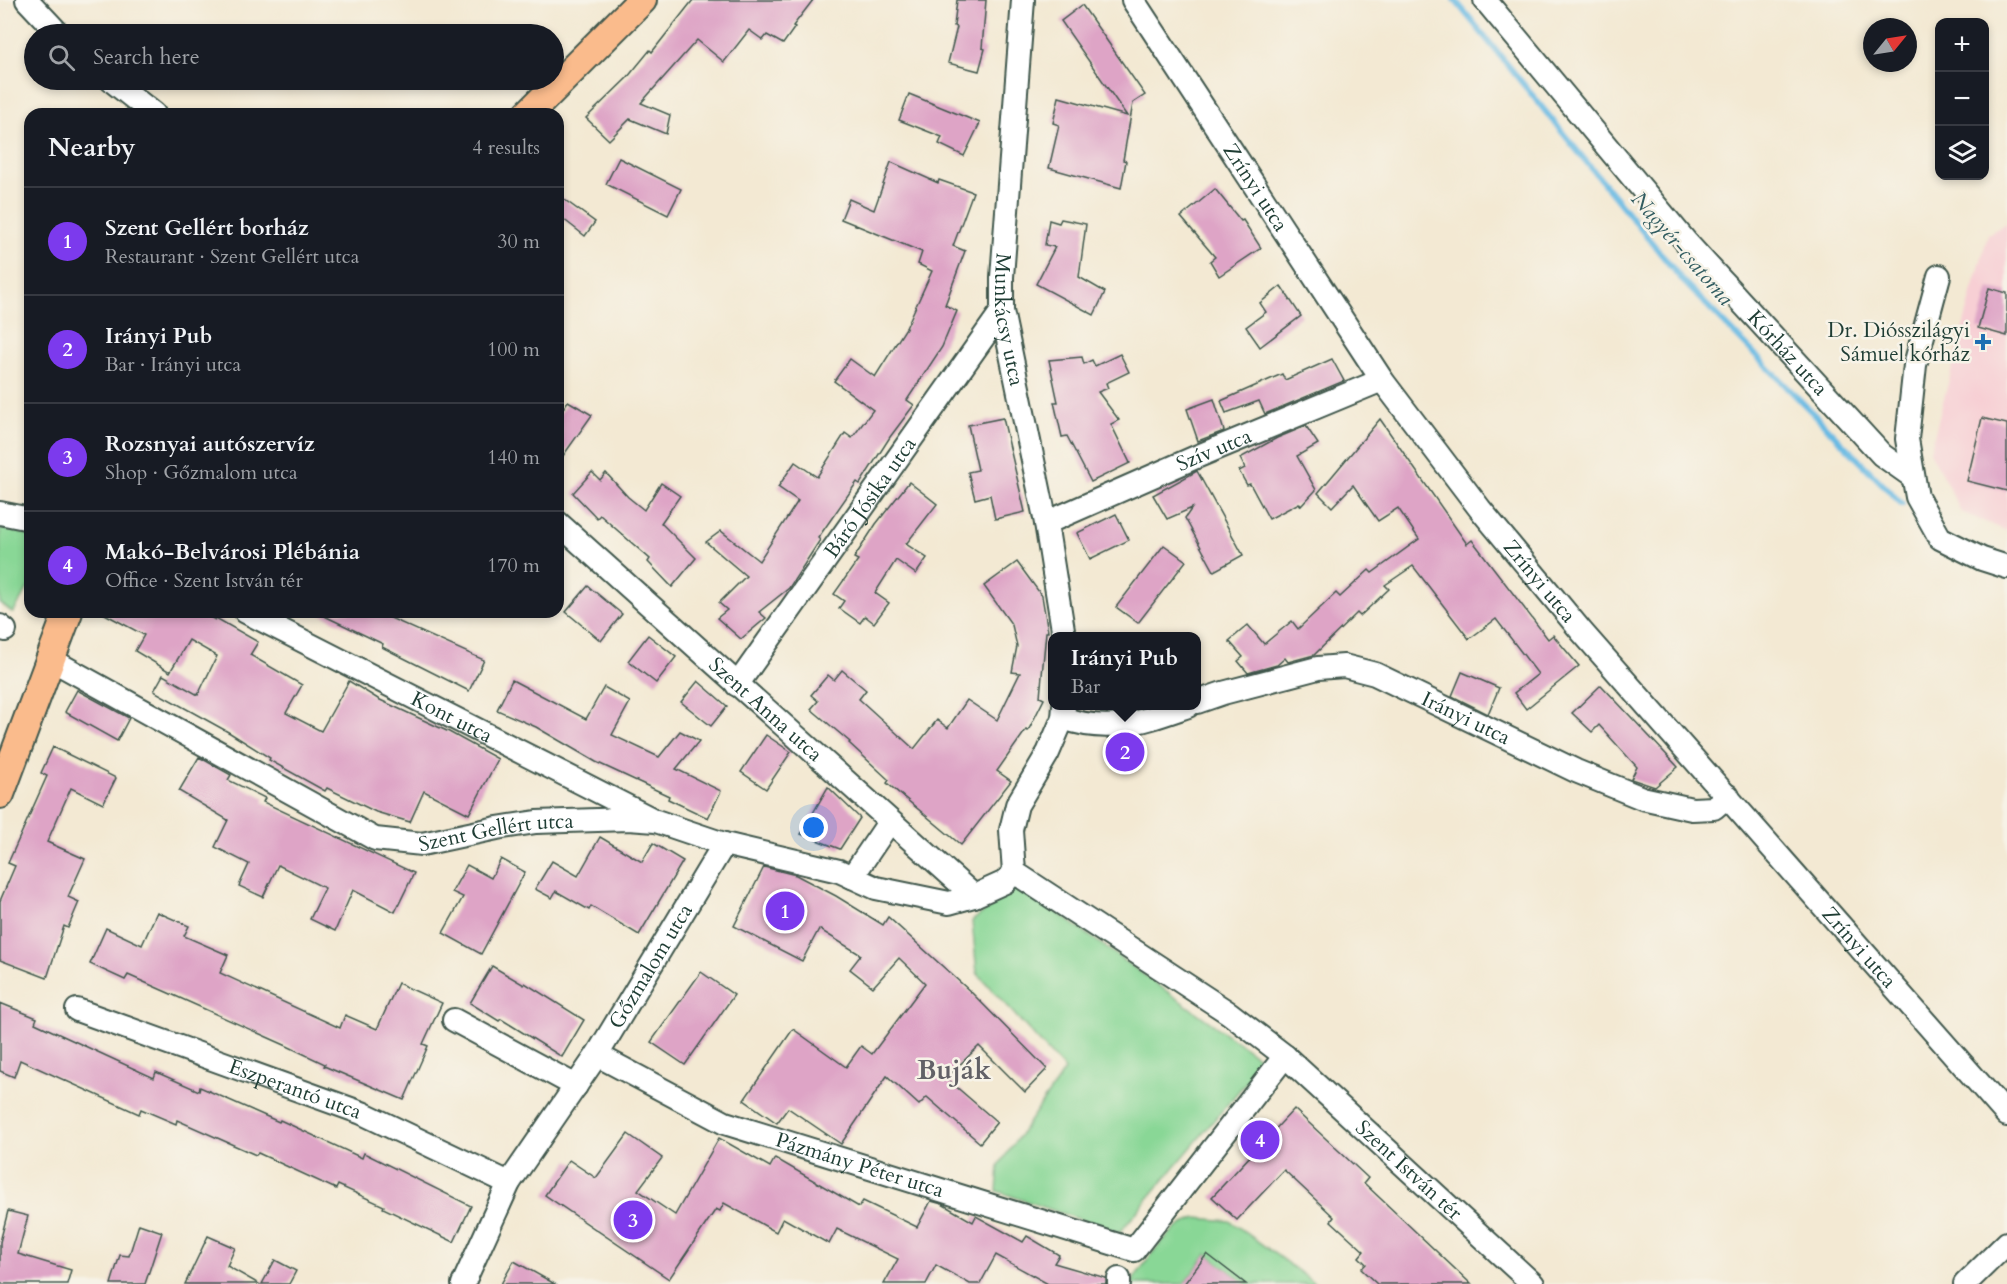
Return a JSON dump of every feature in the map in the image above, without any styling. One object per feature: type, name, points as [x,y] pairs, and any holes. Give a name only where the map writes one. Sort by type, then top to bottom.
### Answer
[{"type":"main road","points":[[564,78],[642,0]]},
{"type":"main road","points":[[534,108],[552,90]]},
{"type":"main road","points":[[0,794],[66,618]]},
{"type":"street","points":[[27,0],[50,24]]},
{"type":"street","name":"Munkácsy utca","points":[[1023,0],[1002,277],[1002,311],[1046,523],[1063,632]]},
{"type":"street","name":"Zrínyi utca","points":[[1133,0],[1382,380],[1480,509],[1582,632],[2007,1114]]},
{"type":"street","name":"Kórház utca","points":[[1485,0],[1687,243],[1882,455],[1913,477]]},
{"type":"street","points":[[123,90],[146,108]]},
{"type":"street","points":[[1939,276],[1915,365],[1907,440],[1917,497],[1940,538],[1982,559],[2007,567]]},
{"type":"street","name":"Báró Jósika utca","points":[[737,685],[1002,311]]},
{"type":"street","name":"Szív utca","points":[[1046,523],[1196,457],[1382,380]]},
{"type":"street","points":[[0,513],[24,518]]},
{"type":"street","name":"Szent Anna utca","points":[[564,528],[974,896]]},
{"type":"street","name":"Kont utca","points":[[258,618],[656,821]]},
{"type":"street","name":"Szent Gellért utca","points":[[50,659],[375,839],[422,844],[536,822],[628,819],[656,821],[724,844],[839,871],[876,888],[949,903],[974,896]]},
{"type":"street","name":"Irányi utca","points":[[1201,701],[1318,668],[1344,666],[1375,674],[1576,771],[1642,798],[1692,809],[1714,808],[1728,796]]},
{"type":"street","points":[[974,896],[1005,882],[1014,872],[1011,830],[1017,806],[1048,753],[1064,712],[1080,724],[1095,727],[1142,722],[1174,710]]},
{"type":"street","points":[[852,877],[890,821]]},
{"type":"street","name":"Gőzmalom utca","points":[[463,1284],[509,1183],[597,1054],[724,844]]},
{"type":"street","name":"Szent István tér","points":[[1014,872],[1229,1013],[1285,1056],[1533,1284]]},
{"type":"street","name":"Eszperantó utca","points":[[77,1010],[362,1113],[509,1183]]},
{"type":"street","points":[[454,1020],[576,1086]]},
{"type":"street","name":"Pázmány Péter utca","points":[[597,1054],[725,1123],[1134,1250],[1285,1056]]},
{"type":"street","points":[[1965,1284],[2007,1243]]},
{"type":"shaded area","name":"Dr. Diósszilágyi Sámuel kórház","points":[[2007,223],[2007,531],[1961,512],[1930,451],[1988,234]]},
{"type":"green space","points":[[0,528],[24,534],[24,595],[13,613],[0,603]]},
{"type":"green space","points":[[1019,885],[1264,1061],[1119,1233],[997,1191],[999,1165],[1065,1070],[977,973],[972,921]]},
{"type":"green space","points":[[1196,1218],[1230,1221],[1316,1284],[1246,1284],[1207,1254],[1184,1284],[1132,1284],[1161,1242],[1176,1228]]},
{"type":"building","points":[[693,0],[813,0],[793,26],[795,27],[783,44],[767,35],[763,40],[749,30],[724,62],[697,40],[641,103],[670,115],[666,134],[630,119],[609,140],[586,118],[627,78],[650,50],[652,52]]},
{"type":"building","points":[[957,0],[986,0],[982,48],[985,49],[979,71],[948,63],[957,27],[954,26]]},
{"type":"building","points":[[1082,5],[1145,95],[1133,103],[1123,160],[1126,161],[1121,188],[1049,168],[1059,125],[1053,123],[1059,97],[1127,116],[1061,21]]},
{"type":"building","points":[[909,94],[980,123],[964,156],[939,144],[942,137],[899,120]]},
{"type":"building","points":[[619,158],[681,189],[668,215],[606,184]]},
{"type":"building","points":[[891,162],[938,183],[939,180],[973,192],[953,246],[965,251],[945,305],[957,311],[942,347],[907,400],[914,405],[860,484],[857,482],[818,538],[820,540],[789,588],[759,612],[766,618],[741,639],[717,618],[727,610],[719,603],[746,576],[706,542],[721,531],[759,561],[798,501],[778,487],[795,462],[817,477],[845,433],[852,438],[873,410],[834,381],[850,359],[875,377],[906,328],[932,271],[918,264],[922,252],[841,219],[849,199],[874,210]]},
{"type":"building","points":[[1215,189],[1241,221],[1243,220],[1261,248],[1219,276],[1210,261],[1215,257],[1181,217]]},
{"type":"building","points":[[564,199],[595,222],[585,236],[564,220]]},
{"type":"building","points":[[1061,219],[1086,224],[1079,277],[1105,292],[1094,315],[1036,284],[1055,247],[1045,245],[1049,220],[1059,223]]},
{"type":"building","points":[[1281,286],[1301,316],[1260,347],[1246,327],[1266,312],[1260,303]]},
{"type":"building","points":[[1989,288],[2007,293],[2007,336],[1978,328]]},
{"type":"building","points":[[1120,354],[1129,372],[1106,383],[1108,388],[1098,392],[1119,420],[1111,424],[1130,463],[1091,482],[1067,436],[1062,437],[1054,402],[1058,402],[1049,360],[1082,357],[1084,364],[1092,360],[1095,366]]},
{"type":"building","points":[[1332,359],[1344,381],[1265,414],[1259,401],[1226,413],[1221,401],[1282,374],[1285,380]]},
{"type":"building","points":[[1214,399],[1224,431],[1198,441],[1187,409]]},
{"type":"building","points":[[568,401],[592,415],[564,455],[564,407]]},
{"type":"building","points":[[1003,418],[1025,512],[995,519],[990,495],[975,499],[968,472],[978,470],[968,425]]},
{"type":"building","points":[[1982,418],[2007,424],[2007,491],[1967,481]]},
{"type":"building","points":[[1380,419],[1467,544],[1472,540],[1548,639],[1553,635],[1579,666],[1526,709],[1514,693],[1538,674],[1496,619],[1469,639],[1413,566],[1385,585],[1389,589],[1360,616],[1357,613],[1314,655],[1288,662],[1285,658],[1277,665],[1248,673],[1238,661],[1243,657],[1229,641],[1248,625],[1264,644],[1292,621],[1298,629],[1336,593],[1340,597],[1369,570],[1372,573],[1419,539],[1398,508],[1378,521],[1353,485],[1332,507],[1318,493]]},
{"type":"building","points":[[1306,426],[1318,444],[1297,456],[1316,490],[1301,506],[1299,503],[1269,519],[1250,484],[1247,485],[1239,471],[1245,468],[1240,458],[1277,438]]},
{"type":"building","points":[[1197,471],[1243,555],[1214,571],[1185,518],[1192,508],[1167,519],[1153,495]]},
{"type":"building","points":[[592,472],[600,480],[606,473],[628,497],[644,510],[661,483],[680,496],[661,523],[696,558],[672,587],[648,562],[650,559],[600,515],[597,518],[573,493]]},
{"type":"building","points":[[909,482],[937,504],[906,544],[927,558],[916,574],[896,560],[875,593],[889,603],[874,623],[865,616],[860,623],[839,608],[844,601],[834,594],[858,560],[854,558],[876,524]]},
{"type":"building","points":[[1116,514],[1129,540],[1090,559],[1077,533]]},
{"type":"building","points":[[1164,545],[1186,561],[1138,623],[1116,607]]},
{"type":"building","points":[[1017,562],[1042,596],[1048,632],[1046,632],[1040,697],[1044,699],[1028,731],[1026,730],[997,771],[1011,781],[961,845],[887,783],[889,780],[850,742],[811,709],[818,701],[811,695],[828,675],[834,680],[842,670],[866,690],[859,699],[914,749],[937,720],[948,728],[967,700],[997,720],[1020,673],[1012,672],[1017,646],[1012,625],[984,586]]},
{"type":"building","points":[[588,586],[622,614],[601,641],[566,612]]},
{"type":"building","points":[[112,618],[211,618],[215,620],[216,618],[258,642],[250,655],[302,685],[286,713],[321,731],[349,681],[378,699],[449,732],[498,759],[469,814],[424,791],[410,822],[376,812],[327,788],[325,791],[269,760],[270,758],[230,733],[154,691],[163,675],[198,695],[217,656],[189,640],[170,672],[135,651],[144,635]]},
{"type":"building","points":[[329,618],[390,618],[484,660],[469,691],[382,647],[383,644]]},
{"type":"building","points":[[648,635],[676,657],[656,683],[628,661]]},
{"type":"building","points":[[1462,672],[1499,688],[1488,714],[1452,696]]},
{"type":"building","points":[[512,680],[586,719],[604,687],[630,702],[612,735],[659,757],[680,731],[699,741],[676,769],[721,791],[708,818],[668,799],[669,796],[596,762],[536,727],[497,710]]},
{"type":"building","points":[[698,681],[727,706],[711,726],[681,702]]},
{"type":"building","points":[[1601,685],[1678,767],[1655,787],[1631,779],[1637,767],[1599,725],[1592,732],[1572,713]]},
{"type":"building","points":[[77,690],[129,718],[117,741],[65,712]]},
{"type":"building","points":[[766,735],[791,752],[766,789],[741,772]]},
{"type":"building","points":[[53,747],[116,778],[103,804],[71,788],[47,842],[85,859],[68,897],[79,902],[68,928],[64,926],[47,978],[0,960],[0,901],[15,866],[8,863],[47,776],[41,773]]},
{"type":"building","points":[[199,757],[231,775],[228,780],[265,798],[263,802],[414,873],[395,912],[353,890],[335,931],[310,919],[325,888],[278,865],[263,897],[239,886],[249,864],[215,847],[228,820],[179,791]]},
{"type":"building","points":[[828,787],[860,818],[840,849],[801,834]]},
{"type":"building","points":[[600,837],[642,862],[653,843],[683,861],[639,935],[591,906],[589,910],[556,891],[552,898],[535,889],[552,861],[578,876]]},
{"type":"building","points":[[501,859],[525,872],[481,954],[443,933],[463,897],[452,892],[467,865],[491,878]]},
{"type":"building","points":[[764,867],[796,875],[883,925],[888,917],[972,993],[1047,1069],[1025,1092],[979,1046],[946,1078],[997,1122],[980,1143],[927,1097],[919,1105],[887,1076],[841,1144],[788,1108],[777,1123],[744,1100],[793,1029],[846,1067],[861,1046],[872,1054],[925,983],[899,958],[873,987],[850,969],[861,955],[819,929],[802,961],[734,926]]},
{"type":"building","points":[[157,912],[189,926],[184,936],[228,955],[220,973],[340,1028],[345,1015],[377,1029],[398,983],[442,1003],[423,1044],[428,1046],[404,1100],[324,1066],[325,1064],[287,1046],[128,975],[125,980],[90,964],[106,928],[142,945]]},
{"type":"building","points":[[492,966],[524,985],[525,983],[584,1020],[562,1057],[501,1019],[499,1021],[470,1003]]},
{"type":"building","points":[[701,972],[734,995],[685,1065],[651,1042]]},
{"type":"building","points":[[0,1003],[37,1018],[35,1023],[154,1078],[156,1072],[199,1091],[200,1087],[279,1122],[280,1120],[362,1158],[364,1153],[471,1206],[454,1242],[338,1185],[336,1189],[258,1153],[256,1155],[177,1120],[176,1124],[141,1109],[139,1114],[20,1060],[14,1077],[0,1071]]},
{"type":"building","points":[[1294,1109],[1368,1178],[1364,1183],[1471,1284],[1377,1284],[1361,1269],[1366,1264],[1359,1257],[1364,1251],[1331,1221],[1334,1217],[1284,1170],[1237,1220],[1212,1197]]},
{"type":"building","points":[[628,1134],[662,1158],[638,1190],[675,1215],[719,1138],[770,1167],[775,1158],[859,1207],[863,1201],[917,1227],[931,1201],[942,1204],[973,1222],[976,1216],[1023,1242],[1027,1236],[1059,1255],[1054,1263],[1106,1278],[1106,1284],[1048,1284],[996,1255],[980,1284],[970,1284],[936,1265],[926,1284],[884,1284],[898,1259],[837,1229],[829,1244],[783,1218],[776,1232],[724,1203],[720,1211],[716,1209],[669,1279],[545,1195],[569,1160],[596,1178]]},
{"type":"building","points":[[8,1211],[28,1216],[18,1254],[71,1270],[67,1284],[0,1284],[0,1242]]},
{"type":"building","points":[[139,1224],[162,1232],[145,1284],[111,1284],[120,1255],[129,1256]]},
{"type":"building","points":[[208,1236],[235,1248],[227,1266],[259,1284],[185,1284]]},
{"type":"building","points":[[1207,1254],[1246,1284],[1184,1284]]},
{"type":"building","points":[[275,1260],[296,1271],[289,1284],[262,1284]]},
{"type":"building","points":[[514,1261],[555,1284],[501,1284]]},
{"type":"waterway","name":"Nagyér-csatorna","points":[[1455,0],[1683,281],[1902,504]]},
{"type":"place","name":"Dr. Diósszilágyi Sámuel kórház","points":[[1983,342]]},
{"type":"place","name":"Irányi Pub","points":[[1125,752]]},
{"type":"place","name":"Szent Gellért borház","points":[[785,911]]},
{"type":"place","name":"Makó-Belvárosi Plébánia","points":[[1260,1140]]},
{"type":"place","name":"Rozsnyai autószervíz","points":[[633,1220]]},
{"type":"district","name":"Buják","points":[[954,1070]]}]
